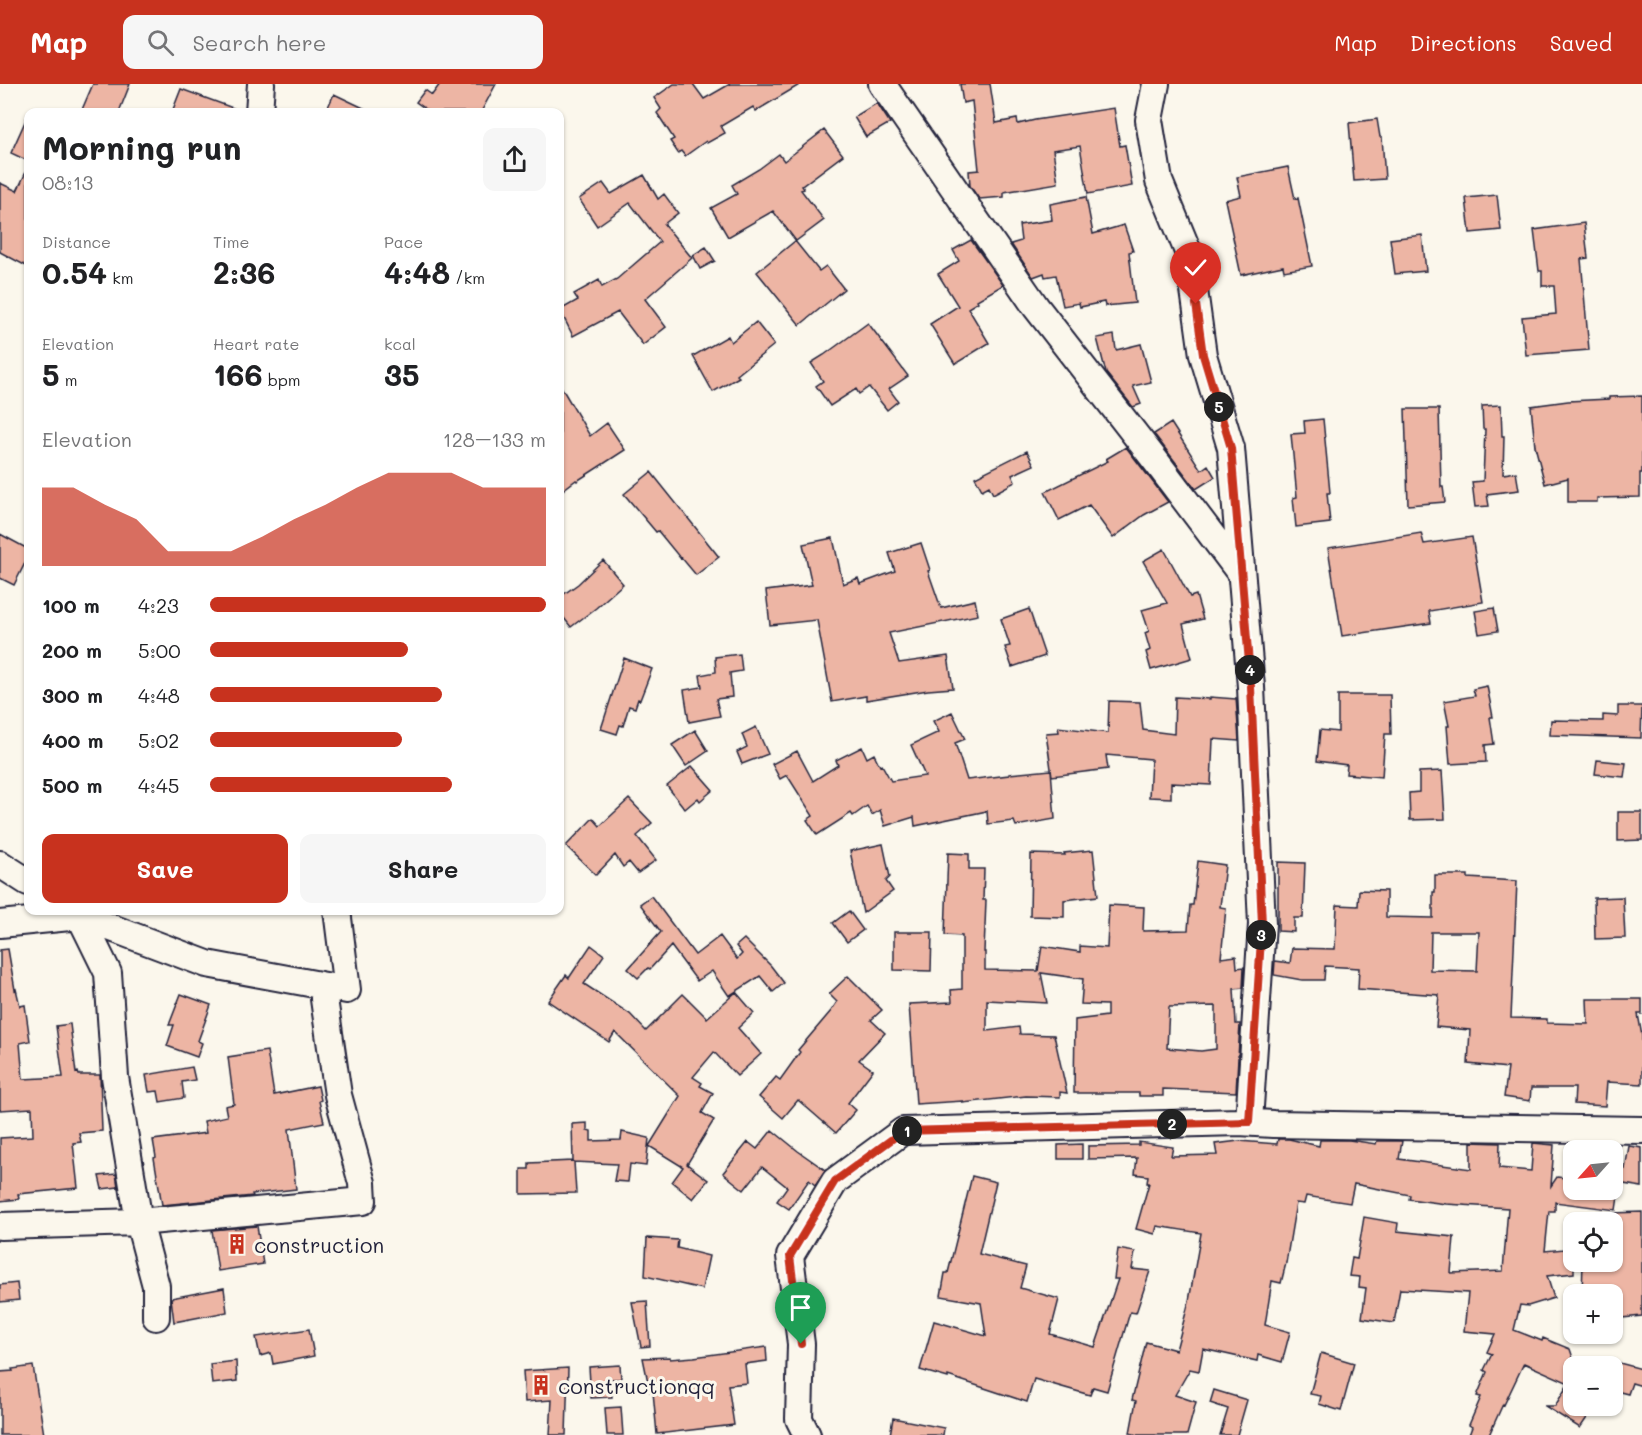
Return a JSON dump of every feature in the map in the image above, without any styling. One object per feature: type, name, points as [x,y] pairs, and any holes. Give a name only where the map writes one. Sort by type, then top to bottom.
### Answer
[{"type":"street","points":[[259,108],[261,84]]},
{"type":"street","points":[[882,84],[1036,307],[1241,574]]},
{"type":"street","points":[[1156,84],[1149,120],[1159,181],[1189,254],[1203,355],[1231,448],[1251,687],[1262,924],[1249,1122]]},
{"type":"street","points":[[0,864],[24,879]]},
{"type":"street","points":[[0,924],[63,915]]},
{"type":"street","points":[[85,915],[108,973],[115,1077],[139,1222],[156,1286],[156,1317]]},
{"type":"street","points":[[91,915],[207,964],[347,990],[338,915]]},
{"type":"street","points":[[0,1227],[139,1222],[363,1202],[362,1183],[338,1095],[324,986]]},
{"type":"street","points":[[807,1435],[799,1419],[801,1344],[790,1256],[835,1181],[903,1131],[1249,1122],[1642,1130]]},
{"type":"building","points":[[93,84],[130,84],[121,108],[83,108]]},
{"type":"building","points":[[440,84],[496,84],[483,108],[424,108],[416,102],[425,90],[432,95]]},
{"type":"building","points":[[674,84],[693,84],[704,99],[730,84],[801,84],[756,111],[753,107],[721,126],[725,133],[707,143],[706,141],[685,156],[681,151],[678,153],[670,141],[674,139],[657,113],[661,109],[654,98]]},
{"type":"building","points":[[960,84],[990,84],[996,123],[1017,119],[1018,124],[1114,108],[1120,146],[1125,145],[1132,186],[1088,194],[1080,146],[1053,150],[1058,183],[1004,192],[1004,197],[979,199],[970,186],[969,171],[979,170],[972,101],[963,103]]},
{"type":"building","points":[[181,89],[233,108],[174,108]]},
{"type":"building","points":[[334,94],[364,108],[330,108],[328,107]]},
{"type":"building","points":[[877,103],[890,123],[866,137],[854,117]]},
{"type":"building","points":[[1377,119],[1380,137],[1382,137],[1385,179],[1354,181],[1349,123]]},
{"type":"building","points":[[24,124],[24,159],[11,153]]},
{"type":"building","points":[[824,130],[843,155],[802,186],[804,189],[801,190],[824,220],[796,241],[773,211],[728,237],[711,208],[737,194],[732,185],[779,154],[784,161]]},
{"type":"building","points":[[1288,167],[1295,199],[1298,198],[1312,266],[1284,271],[1283,266],[1241,275],[1225,200],[1241,196],[1237,177]]},
{"type":"building","points":[[644,175],[658,199],[664,194],[678,213],[664,224],[692,258],[645,299],[666,327],[643,345],[618,312],[573,336],[564,318],[564,308],[578,300],[574,294],[599,280],[602,287],[617,279],[660,242],[630,203],[597,226],[579,199],[603,183],[611,194]]},
{"type":"building","points":[[24,176],[24,265],[0,252],[0,183],[17,191]]},
{"type":"building","points":[[1497,195],[1501,230],[1470,233],[1466,198]]},
{"type":"building","points":[[1086,197],[1093,234],[1124,225],[1133,251],[1129,252],[1135,303],[1105,306],[1104,302],[1080,307],[1079,303],[1063,306],[1056,275],[1045,277],[1044,273],[1033,277],[1011,244],[1021,241],[1019,225],[1052,220],[1050,204]]},
{"type":"building","points":[[1584,223],[1588,258],[1581,259],[1589,350],[1526,355],[1522,317],[1556,314],[1554,286],[1542,286],[1542,271],[1539,271],[1534,230]]},
{"type":"building","points":[[1422,235],[1426,271],[1395,274],[1390,239]]},
{"type":"building","points":[[971,240],[1003,285],[968,308],[989,343],[955,364],[930,324],[958,306],[938,274],[959,261],[953,250]]},
{"type":"building","points":[[795,241],[819,271],[826,266],[844,289],[800,325],[757,272]]},
{"type":"building","points":[[706,247],[715,261],[700,269],[693,255]]},
{"type":"building","points":[[756,322],[774,345],[737,375],[739,377],[713,392],[693,356],[728,336],[731,342]]},
{"type":"building","points":[[868,323],[908,376],[889,389],[898,401],[887,410],[869,387],[859,394],[856,389],[830,406],[816,386],[823,381],[811,363]]},
{"type":"building","points":[[1114,335],[1116,350],[1141,344],[1151,382],[1133,386],[1141,404],[1133,407],[1106,373],[1097,338]]},
{"type":"building","points":[[564,392],[590,436],[607,423],[625,450],[564,489]]},
{"type":"building","points":[[1642,396],[1640,497],[1597,498],[1597,502],[1568,502],[1568,478],[1545,484],[1535,446],[1531,406],[1609,399],[1609,397]]},
{"type":"building","points":[[1501,405],[1502,436],[1504,436],[1503,474],[1516,472],[1519,490],[1487,494],[1489,506],[1475,507],[1472,482],[1483,481],[1485,429],[1483,429],[1482,406]]},
{"type":"building","points":[[1405,409],[1439,409],[1441,487],[1443,487],[1445,502],[1408,505]]},
{"type":"building","points":[[1323,419],[1330,493],[1327,493],[1330,523],[1296,527],[1293,498],[1297,497],[1291,434],[1305,433],[1304,421]]},
{"type":"building","points":[[1171,423],[1201,470],[1208,465],[1215,477],[1196,489],[1154,434]]},
{"type":"building","points":[[1126,447],[1168,502],[1144,515],[1113,538],[1089,505],[1059,520],[1045,492],[1108,461],[1106,459]]},
{"type":"building","points":[[1027,451],[1034,465],[1012,475],[1015,482],[993,494],[989,486],[982,490],[975,477]]},
{"type":"building","points":[[651,472],[719,557],[696,575],[624,494]]},
{"type":"building","points":[[1421,533],[1424,544],[1472,537],[1483,602],[1429,611],[1431,623],[1342,636],[1328,548]]},
{"type":"building","points":[[0,534],[24,547],[24,565],[14,585],[0,578]]},
{"type":"building","points":[[833,538],[843,584],[858,578],[860,584],[895,571],[889,553],[921,543],[941,608],[975,600],[978,615],[889,633],[899,663],[948,656],[953,688],[866,700],[866,696],[832,702],[817,620],[770,625],[766,591],[812,585],[803,544]]},
{"type":"building","points":[[1164,549],[1190,597],[1196,595],[1203,619],[1183,624],[1192,658],[1151,670],[1146,652],[1150,650],[1145,633],[1149,631],[1142,610],[1167,603],[1143,561]]},
{"type":"building","points":[[603,560],[623,584],[571,627],[564,618],[564,594]]},
{"type":"building","points":[[1494,608],[1498,631],[1479,634],[1475,611]]},
{"type":"building","points":[[1029,609],[1045,656],[1012,667],[1005,647],[1010,646],[1001,619]]},
{"type":"building","points":[[740,654],[742,671],[730,673],[732,697],[716,699],[720,716],[689,722],[684,690],[702,687],[700,675],[716,672],[715,657]]},
{"type":"building","points":[[624,658],[652,669],[640,700],[638,699],[635,708],[629,706],[623,726],[620,725],[617,734],[601,729]]},
{"type":"building","points":[[1487,686],[1493,717],[1490,717],[1494,744],[1485,745],[1486,762],[1450,764],[1447,726],[1449,726],[1444,701],[1475,696],[1473,689]]},
{"type":"building","points":[[1338,695],[1390,695],[1391,734],[1385,734],[1382,777],[1346,774],[1347,765],[1317,761],[1320,730],[1338,732]]},
{"type":"building","points":[[1175,697],[1236,699],[1236,697],[1239,741],[1213,739],[1211,785],[1171,783],[1171,798],[1149,797],[1151,759],[1106,755],[1108,769],[1052,776],[1046,733],[1059,732],[1058,727],[1108,733],[1109,701],[1140,702],[1143,730],[1174,734]]},
{"type":"building","points":[[1618,706],[1642,706],[1641,738],[1550,735],[1551,720],[1603,721],[1603,715],[1618,716]]},
{"type":"building","points":[[952,712],[965,739],[955,743],[967,780],[1051,770],[1055,819],[1016,826],[1014,821],[988,824],[987,811],[915,826],[914,817],[885,826],[880,810],[872,815],[867,806],[853,816],[851,813],[817,835],[807,820],[813,816],[787,775],[780,779],[772,764],[797,751],[813,781],[838,765],[836,760],[862,747],[867,758],[874,754],[891,781],[925,776],[911,745],[939,732],[933,721]]},
{"type":"building","points":[[756,727],[768,754],[742,764],[737,752],[747,747],[742,734]]},
{"type":"building","points":[[695,730],[708,751],[686,766],[672,745]]},
{"type":"building","points":[[1597,760],[1626,763],[1624,777],[1595,774]]},
{"type":"building","points":[[692,766],[713,790],[700,801],[698,798],[685,809],[667,786]]},
{"type":"building","points":[[1442,771],[1445,819],[1410,820],[1409,793],[1419,792],[1419,772]]},
{"type":"building","points":[[629,799],[652,823],[637,836],[656,860],[638,873],[629,862],[623,867],[615,855],[596,875],[566,846],[593,818],[600,826]]},
{"type":"building","points":[[1618,812],[1642,812],[1642,840],[1618,841]]},
{"type":"building","points":[[883,844],[890,877],[886,881],[893,891],[863,913],[850,851]]},
{"type":"building","points":[[1093,850],[1098,896],[1064,900],[1064,917],[1030,916],[1031,854],[1065,855],[1064,853]]},
{"type":"building","points":[[948,853],[969,854],[969,869],[984,869],[985,970],[1038,971],[1042,946],[1080,952],[1080,946],[1107,948],[1109,905],[1144,907],[1143,931],[1188,930],[1198,861],[1225,865],[1220,907],[1226,908],[1221,958],[1236,956],[1237,968],[1244,967],[1243,988],[1234,989],[1236,1024],[1240,1024],[1236,1092],[1163,1089],[1163,1096],[1139,1096],[1139,1093],[1074,1093],[1075,1020],[1107,1016],[1107,1005],[1081,1004],[1083,979],[1041,973],[1047,1003],[987,1000],[987,1031],[1019,1027],[1020,1034],[1054,1035],[1067,1093],[1060,1092],[1060,1097],[1026,1096],[963,1103],[963,1101],[916,1104],[909,1004],[952,1002],[951,990],[962,989],[962,936],[945,935]],"holes":[[[1216,1006],[1216,1049],[1201,1051],[1167,1048],[1169,1007]]]},
{"type":"building","points":[[1278,862],[1305,863],[1303,918],[1294,918],[1294,932],[1278,931]]},
{"type":"building","points":[[1435,875],[1468,875],[1468,878],[1517,881],[1511,1018],[1547,1019],[1547,1023],[1588,1024],[1587,999],[1642,999],[1642,1014],[1638,1014],[1642,1036],[1642,1084],[1607,1082],[1605,1106],[1574,1104],[1575,1088],[1531,1088],[1530,1101],[1504,1097],[1508,1068],[1468,1064],[1470,1030],[1436,1027],[1439,995],[1358,989],[1359,968],[1325,966],[1324,980],[1302,980],[1274,975],[1275,961],[1290,963],[1292,948],[1335,949],[1337,905],[1358,906],[1359,890],[1386,891],[1386,917],[1433,918],[1433,892],[1435,892]],"holes":[[[1431,932],[1479,932],[1477,971],[1430,970]]]},
{"type":"building","points":[[651,896],[695,955],[720,936],[737,959],[742,954],[736,946],[744,939],[771,966],[784,983],[773,992],[760,976],[729,996],[712,971],[697,981],[671,946],[650,969],[648,968],[638,978],[628,969],[661,932],[640,904]]},
{"type":"building","points":[[1623,897],[1625,938],[1595,939],[1594,898]]},
{"type":"building","points":[[849,911],[863,930],[847,942],[833,923]]},
{"type":"building","points":[[894,932],[932,932],[931,971],[894,970]]},
{"type":"building","points":[[591,945],[604,955],[584,984],[630,1014],[646,1031],[683,994],[707,1018],[736,992],[754,1013],[738,1028],[761,1054],[737,1076],[714,1052],[693,1077],[702,1083],[700,1086],[713,1093],[702,1113],[714,1120],[687,1164],[708,1180],[693,1199],[672,1182],[683,1167],[649,1146],[680,1096],[615,1032],[609,1042],[548,1001],[566,975],[569,978]]},
{"type":"building","points":[[8,949],[15,990],[20,1006],[25,1005],[30,1041],[20,1043],[23,1079],[63,1077],[56,1026],[70,1024],[76,1073],[100,1075],[102,1131],[79,1133],[81,1142],[73,1143],[78,1188],[18,1194],[19,1199],[0,1201],[0,1138],[33,1136],[32,1108],[0,1110],[0,950]]},
{"type":"building","points":[[848,976],[882,1010],[871,1020],[885,1033],[859,1060],[873,1070],[848,1103],[856,1110],[836,1133],[798,1100],[783,1118],[759,1097],[776,1077],[780,1080],[800,1052],[798,1050],[831,1011],[837,1002],[829,994]]},
{"type":"building","points":[[181,994],[211,1005],[198,1041],[202,1043],[197,1057],[167,1046],[174,1025],[169,1025]]},
{"type":"building","points":[[267,1051],[274,1095],[318,1086],[321,1100],[319,1101],[324,1122],[289,1129],[296,1189],[252,1194],[253,1196],[162,1205],[153,1140],[206,1133],[204,1121],[227,1116],[225,1106],[234,1104],[228,1057]]},
{"type":"building","points":[[192,1067],[195,1080],[182,1082],[184,1098],[160,1102],[158,1091],[149,1092],[146,1075]]},
{"type":"building","points":[[587,1123],[587,1130],[591,1131],[591,1141],[621,1140],[622,1132],[649,1138],[646,1166],[630,1164],[628,1182],[614,1181],[617,1164],[574,1162],[576,1193],[521,1194],[521,1169],[529,1169],[529,1163],[573,1161],[572,1124]]},
{"type":"building","points":[[772,1130],[825,1170],[815,1185],[809,1180],[789,1209],[777,1201],[787,1187],[762,1167],[744,1190],[723,1173],[748,1142],[757,1149]]},
{"type":"building","points":[[1278,1139],[1289,1139],[1319,1146],[1320,1140],[1349,1140],[1376,1144],[1377,1141],[1402,1141],[1399,1159],[1471,1169],[1471,1142],[1500,1143],[1499,1168],[1531,1171],[1533,1143],[1554,1145],[1551,1186],[1557,1177],[1563,1178],[1563,1200],[1618,1200],[1616,1210],[1555,1202],[1555,1211],[1549,1211],[1545,1251],[1563,1249],[1563,1272],[1574,1273],[1547,1276],[1554,1298],[1528,1306],[1520,1305],[1514,1330],[1570,1349],[1572,1356],[1563,1356],[1563,1380],[1524,1363],[1489,1435],[1469,1435],[1472,1427],[1469,1425],[1481,1397],[1477,1396],[1487,1372],[1484,1370],[1492,1354],[1487,1352],[1495,1334],[1464,1331],[1468,1293],[1400,1289],[1394,1323],[1362,1318],[1366,1288],[1359,1287],[1360,1277],[1349,1276],[1352,1258],[1357,1259],[1364,1217],[1398,1223],[1397,1231],[1454,1237],[1451,1273],[1503,1271],[1508,1208],[1409,1199],[1410,1195],[1354,1184],[1350,1203],[1306,1196],[1304,1204],[1296,1203],[1281,1283],[1272,1281],[1265,1325],[1290,1332],[1282,1362],[1258,1355],[1257,1361],[1203,1349],[1199,1371],[1190,1369],[1175,1395],[1196,1402],[1187,1435],[1130,1433],[1136,1401],[1132,1400],[1146,1342],[1176,1350],[1189,1301],[1201,1233],[1157,1226],[1155,1234],[1136,1229],[1149,1183],[1147,1183],[1148,1176],[1135,1174],[1137,1158],[1088,1159],[1088,1146],[1139,1145],[1139,1142],[1173,1147],[1171,1156],[1217,1155],[1215,1144],[1239,1141],[1277,1144]]},
{"type":"building","points":[[1082,1144],[1082,1159],[1058,1159],[1058,1145]]},
{"type":"building","points":[[1629,1146],[1642,1148],[1642,1187],[1623,1184],[1623,1167],[1625,1169]]},
{"type":"building","points":[[116,1174],[118,1187],[102,1189],[99,1176]]},
{"type":"building","points":[[972,1176],[996,1182],[979,1254],[1026,1266],[1020,1288],[1059,1299],[1050,1334],[1095,1347],[1118,1279],[1114,1279],[1118,1249],[1135,1252],[1132,1269],[1150,1271],[1136,1313],[1130,1312],[1107,1391],[1093,1387],[1090,1395],[1034,1379],[1027,1402],[948,1376],[948,1378],[920,1370],[934,1321],[986,1336],[981,1303],[941,1296],[945,1273],[948,1273]]},
{"type":"building","points":[[1642,1212],[1642,1316],[1623,1318],[1623,1284],[1582,1284],[1583,1272],[1623,1272],[1623,1213]]},
{"type":"building","name":"construction","points":[[257,1226],[263,1264],[218,1271],[212,1230]]},
{"type":"building","points":[[647,1238],[678,1240],[677,1248],[709,1256],[702,1289],[645,1276]]},
{"type":"building","points":[[17,1283],[19,1300],[0,1302],[0,1285]]},
{"type":"building","points":[[224,1288],[227,1312],[174,1322],[171,1298]]},
{"type":"building","points":[[647,1301],[650,1346],[641,1347],[632,1302]]},
{"type":"building","points":[[309,1329],[314,1356],[273,1364],[271,1353],[260,1356],[256,1337]]},
{"type":"building","points":[[766,1347],[767,1361],[745,1364],[747,1383],[728,1385],[734,1425],[657,1434],[653,1392],[650,1392],[643,1358],[694,1357]]},
{"type":"building","points":[[1321,1353],[1354,1363],[1341,1411],[1319,1404],[1321,1396],[1310,1394]]},
{"type":"building","points":[[236,1361],[237,1381],[212,1384],[210,1364]]},
{"type":"building","points":[[1623,1364],[1642,1369],[1642,1386],[1632,1383],[1628,1394],[1623,1393]]},
{"type":"building","points":[[620,1365],[621,1379],[611,1379],[612,1397],[591,1398],[589,1367]]},
{"type":"building","points":[[33,1366],[44,1435],[0,1435],[0,1372]]},
{"type":"building","points":[[568,1368],[566,1435],[550,1435],[552,1400],[525,1402],[523,1371]]},
{"type":"building","points":[[1214,1390],[1247,1400],[1237,1435],[1220,1435],[1228,1409],[1210,1403]]},
{"type":"building","points":[[1563,1393],[1563,1416],[1588,1416],[1580,1428],[1545,1406],[1555,1406]]},
{"type":"building","points":[[621,1407],[623,1435],[607,1435],[605,1408]]},
{"type":"building","points":[[893,1418],[944,1428],[943,1435],[890,1435]]},
{"type":"place","name":"construction","points":[[237,1244]]},
{"type":"place","name":"constructionqq","points":[[541,1385]]},
{"type":"route","points":[[801,1344],[790,1256],[835,1181],[903,1131],[1249,1122],[1262,924],[1251,687],[1231,448],[1203,355],[1196,304]]}]
